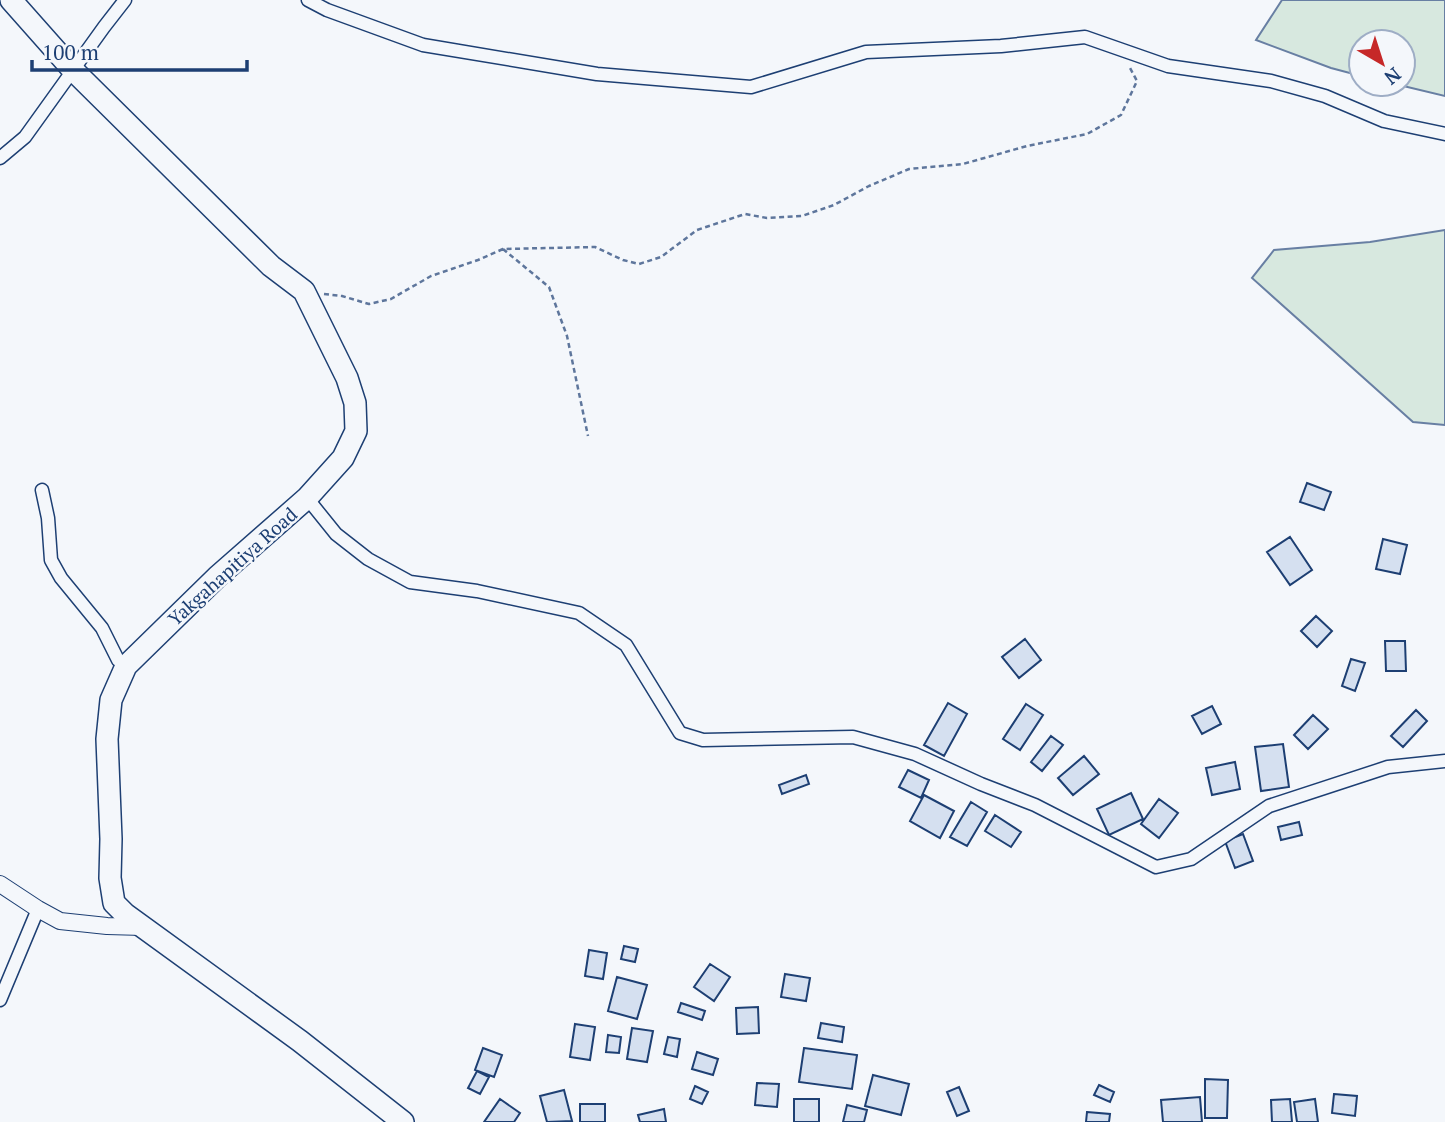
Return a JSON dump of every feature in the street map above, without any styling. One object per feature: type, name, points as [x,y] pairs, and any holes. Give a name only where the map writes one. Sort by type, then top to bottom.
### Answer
[{"type":"main road","name":"Yakgahapitiya Road","points":[[11,0],[73,70],[271,266],[304,290],[347,378],[355,402],[356,431],[343,458],[307,498],[217,577],[126,666],[111,700],[107,739],[110,878],[114,903]]},
{"type":"main road","points":[[114,903],[124,915],[300,1041],[403,1122]]},
{"type":"street","points":[[0,158],[25,137],[125,0]]},
{"type":"street","points":[[308,0],[327,10],[423,45],[597,75],[751,87],[866,52],[1001,46],[1084,37],[1168,66],[1271,81],[1325,96],[1384,121],[1445,134]]},
{"type":"street","points":[[41,490],[48,518],[51,560],[61,578],[102,628],[118,660],[126,666]]},
{"type":"street","points":[[307,498],[335,534],[368,559],[410,582],[477,591],[579,613],[626,645],[680,733],[703,740],[853,737],[915,754],[1035,805],[1156,867],[1191,859],[1269,806],[1388,767],[1445,761]]},
{"type":"street","points":[[0,884],[60,921],[143,927]]},
{"type":"street","points":[[99,925],[114,903]]},
{"type":"street","points":[[0,1000],[38,909]]},
{"type":"path","points":[[304,290],[369,303],[391,299],[431,276],[503,249],[594,247],[639,264],[662,257],[697,230],[745,214],[767,218],[802,216],[834,205],[909,169],[962,164],[1027,146],[1087,134],[1121,115],[1137,81],[1121,51]]},
{"type":"path","points":[[503,249],[549,287],[567,335],[588,436]]},
{"type":"shaded area","points":[[1282,0],[1445,0],[1445,96],[1417,89],[1417,28],[1347,28],[1347,72],[1256,40]]},
{"type":"shaded area","points":[[1445,230],[1445,425],[1413,422],[1252,278],[1274,250],[1370,242]]},
{"type":"building","points":[[1307,483],[1331,492],[1324,510],[1300,502]]},
{"type":"building","points":[[1290,537],[1312,570],[1290,585],[1267,552]]},
{"type":"building","points":[[1383,539],[1407,545],[1400,574],[1376,569]]},
{"type":"building","points":[[1316,616],[1332,631],[1317,647],[1301,631]]},
{"type":"building","points":[[1025,639],[1041,660],[1019,678],[1002,657]]},
{"type":"building","points":[[1385,641],[1405,641],[1406,671],[1386,671]]},
{"type":"building","points":[[1351,659],[1365,663],[1355,691],[1342,686]]},
{"type":"building","points":[[948,703],[967,714],[944,756],[924,745]]},
{"type":"building","points":[[1026,704],[1043,715],[1020,750],[1003,739]]},
{"type":"building","points":[[1212,706],[1221,724],[1202,734],[1192,716]]},
{"type":"building","points":[[1416,710],[1427,721],[1403,747],[1391,736]]},
{"type":"building","points":[[1313,715],[1328,729],[1308,749],[1294,735]]},
{"type":"building","points":[[1051,736],[1063,745],[1042,771],[1031,762]]},
{"type":"building","points":[[1283,744],[1289,787],[1261,791],[1255,747]]},
{"type":"building","points":[[1084,756],[1099,774],[1073,795],[1058,778]]},
{"type":"building","points":[[1235,762],[1240,789],[1212,795],[1206,768]]},
{"type":"building","points":[[908,770],[929,780],[921,798],[899,787]]},
{"type":"building","points":[[806,775],[809,784],[782,794],[779,785]]},
{"type":"building","points":[[1131,793],[1143,819],[1109,835],[1097,809]]},
{"type":"building","points":[[924,795],[954,811],[940,838],[910,821]]},
{"type":"building","points":[[1159,799],[1178,813],[1159,838],[1141,824]]},
{"type":"building","points":[[971,802],[987,812],[967,846],[950,837]]},
{"type":"building","points":[[995,815],[1021,832],[1011,847],[985,831]]},
{"type":"building","points":[[1299,822],[1302,835],[1281,840],[1278,827]]},
{"type":"building","points":[[1243,834],[1253,861],[1235,868],[1225,841]]},
{"type":"building","points":[[624,946],[638,949],[635,962],[621,959]]},
{"type":"building","points":[[589,950],[607,953],[603,979],[585,976]]},
{"type":"building","points":[[710,964],[730,977],[714,1001],[694,987]]},
{"type":"building","points":[[785,974],[810,978],[806,1001],[781,997]]},
{"type":"building","points":[[617,977],[647,985],[637,1019],[608,1011]]},
{"type":"building","points":[[681,1003],[705,1011],[702,1020],[678,1012]]},
{"type":"building","points":[[758,1007],[759,1033],[737,1034],[736,1008]]},
{"type":"building","points":[[821,1023],[844,1027],[842,1042],[818,1038]]},
{"type":"building","points":[[575,1024],[595,1027],[590,1060],[570,1057]]},
{"type":"building","points":[[632,1028],[653,1031],[647,1062],[627,1059]]},
{"type":"building","points":[[608,1035],[621,1037],[619,1053],[606,1052]]},
{"type":"building","points":[[668,1037],[680,1039],[677,1057],[664,1054]]},
{"type":"building","points":[[483,1048],[502,1055],[494,1077],[475,1070]]},
{"type":"building","points":[[804,1048],[857,1055],[852,1089],[799,1082]]},
{"type":"building","points":[[697,1052],[718,1059],[713,1075],[692,1069]]},
{"type":"building","points":[[477,1071],[489,1077],[480,1094],[468,1088]]},
{"type":"building","points":[[873,1075],[909,1084],[901,1115],[865,1106]]},
{"type":"building","points":[[1205,1079],[1228,1080],[1227,1118],[1205,1118]]},
{"type":"building","points":[[757,1083],[779,1084],[777,1107],[755,1105]]},
{"type":"building","points":[[1099,1085],[1114,1092],[1110,1102],[1094,1095]]},
{"type":"building","points":[[695,1086],[708,1092],[702,1104],[690,1099]]},
{"type":"building","points":[[959,1087],[969,1111],[957,1116],[947,1092]]},
{"type":"building","points":[[564,1090],[572,1121],[547,1122],[540,1096]]},
{"type":"building","points":[[1334,1094],[1357,1096],[1355,1116],[1332,1113]]},
{"type":"building","points":[[1200,1097],[1202,1122],[1163,1122],[1161,1100]]},
{"type":"building","points":[[500,1099],[520,1113],[514,1122],[484,1122]]},
{"type":"building","points":[[794,1099],[819,1099],[819,1122],[794,1122]]},
{"type":"building","points":[[1290,1099],[1292,1122],[1272,1122],[1271,1100]]},
{"type":"building","points":[[1315,1099],[1318,1122],[1297,1122],[1294,1102]]},
{"type":"building","points":[[580,1104],[605,1104],[605,1122],[580,1122]]},
{"type":"building","points":[[847,1105],[867,1110],[864,1122],[843,1122]]},
{"type":"building","points":[[664,1109],[666,1122],[640,1122],[638,1115]]},
{"type":"building","points":[[1087,1112],[1110,1114],[1109,1122],[1086,1122]]}]
